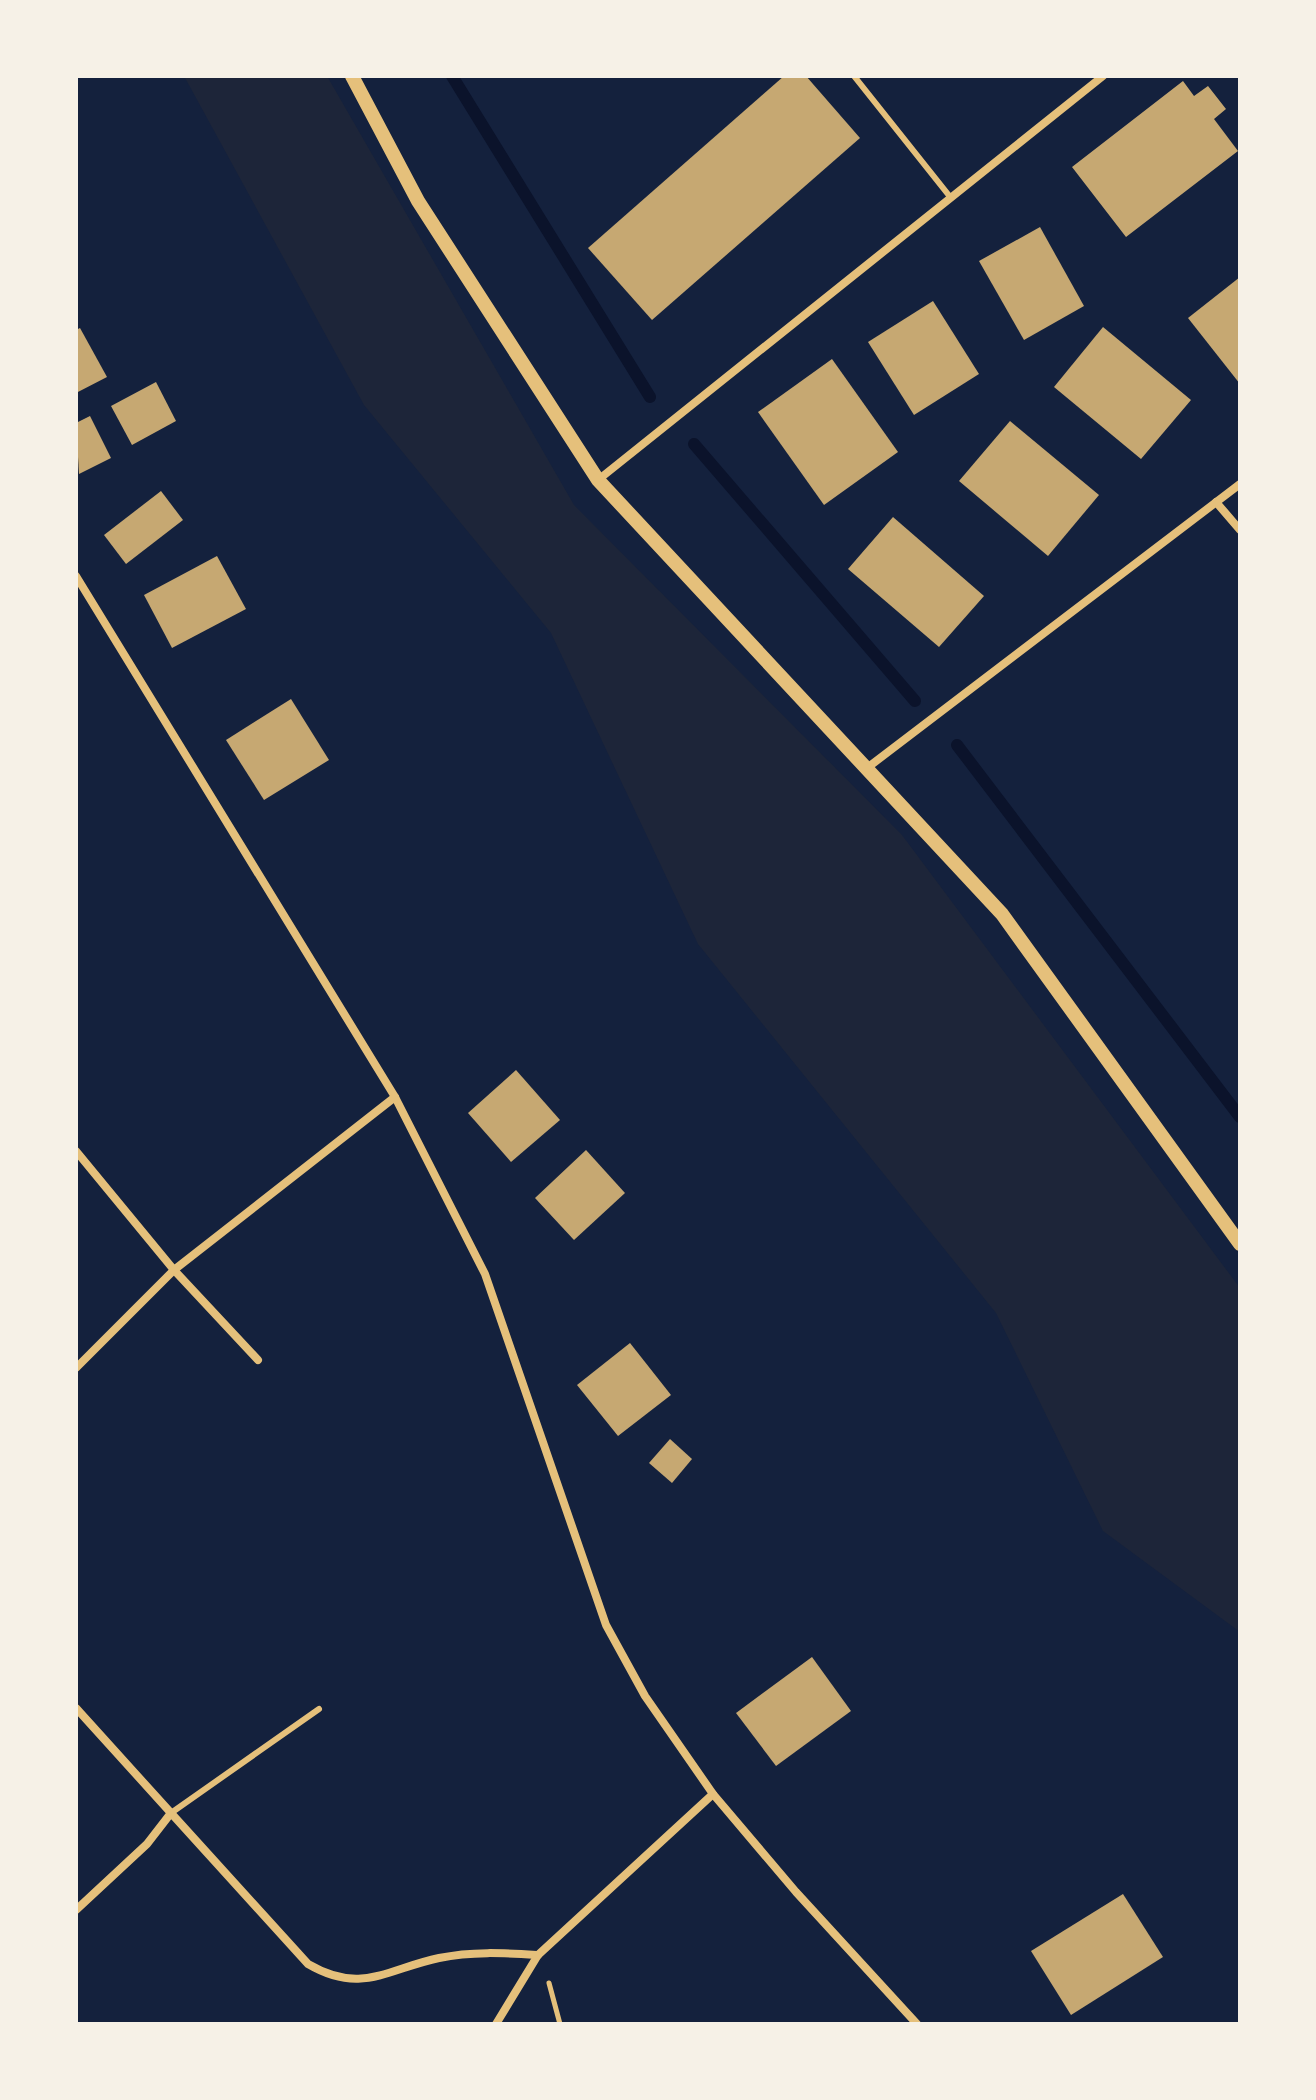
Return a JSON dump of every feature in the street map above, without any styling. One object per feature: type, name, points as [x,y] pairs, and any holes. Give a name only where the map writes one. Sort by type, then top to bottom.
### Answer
[{"type":"street","points":[[352,76],[418,201],[598,480],[1002,914],[1240,1244]]},
{"type":"street","points":[[598,480],[1103,76]]},
{"type":"street","points":[[867,768],[1240,484]]},
{"type":"street","points":[[1216,502],[1240,530]]},
{"type":"street","points":[[76,576],[395,1097],[485,1274],[606,1625],[645,1696],[713,1794],[796,1892],[917,2024]]},
{"type":"street","points":[[76,1368],[174,1270],[395,1097]]},
{"type":"street","points":[[76,1151],[174,1270],[258,1360]]},
{"type":"street","points":[[76,1708],[308,1964],[327,1975],[347,1980],[370,1980],[437,1958],[484,1952],[538,1955]]},
{"type":"street","points":[[496,2024],[538,1955],[713,1794]]},
{"type":"street","points":[[76,1910],[147,1844],[171,1813]]},
{"type":"lane","points":[[854,76],[951,198]]},
{"type":"lane","points":[[171,1813],[319,1709]]},
{"type":"path","points":[[538,1955],[555,1999],[560,2024]]},
{"type":"shaded area","points":[[184,76],[327,76],[574,505],[902,835],[1240,1288],[1240,1632],[1103,1531],[996,1313],[698,944],[551,633],[364,405]]},
{"type":"building","points":[[784,76],[806,76],[860,138],[652,320],[588,248]]},
{"type":"building","points":[[1183,81],[1194,96],[1208,86],[1226,109],[1214,119],[1238,151],[1126,237],[1072,167]]},
{"type":"building","points":[[1040,227],[1084,306],[1024,340],[979,261]]},
{"type":"building","points":[[1240,277],[1240,384],[1188,318]]},
{"type":"building","points":[[933,301],[979,374],[914,415],[868,342]]},
{"type":"building","points":[[1103,327],[1191,400],[1141,459],[1054,387]]},
{"type":"building","points":[[80,328],[107,377],[76,393],[76,330]]},
{"type":"building","points":[[832,359],[898,452],[824,505],[758,412]]},
{"type":"building","points":[[156,382],[176,421],[132,445],[111,406]]},
{"type":"building","points":[[90,416],[111,458],[79,474],[76,423]]},
{"type":"building","points":[[1010,421],[1099,495],[1048,556],[959,481]]},
{"type":"building","points":[[161,491],[183,520],[126,564],[104,535]]},
{"type":"building","points":[[893,517],[984,596],[939,647],[848,569]]},
{"type":"building","points":[[217,556],[246,609],[172,648],[144,595]]},
{"type":"building","points":[[291,699],[329,760],[264,800],[226,740]]},
{"type":"building","points":[[516,1070],[560,1120],[511,1162],[468,1113]]},
{"type":"building","points":[[586,1150],[625,1193],[574,1240],[535,1198]]},
{"type":"building","points":[[630,1343],[671,1395],[618,1436],[577,1385]]},
{"type":"building","points":[[670,1439],[692,1459],[672,1483],[649,1463]]},
{"type":"building","points":[[812,1657],[851,1711],[776,1766],[736,1713]]},
{"type":"building","points":[[1123,1894],[1163,1957],[1071,2015],[1031,1951]]},
{"type":"waterway","points":[[452,76],[650,397]]},
{"type":"waterway","points":[[694,444],[915,701]]},
{"type":"waterway","points":[[957,745],[1240,1117]]}]
